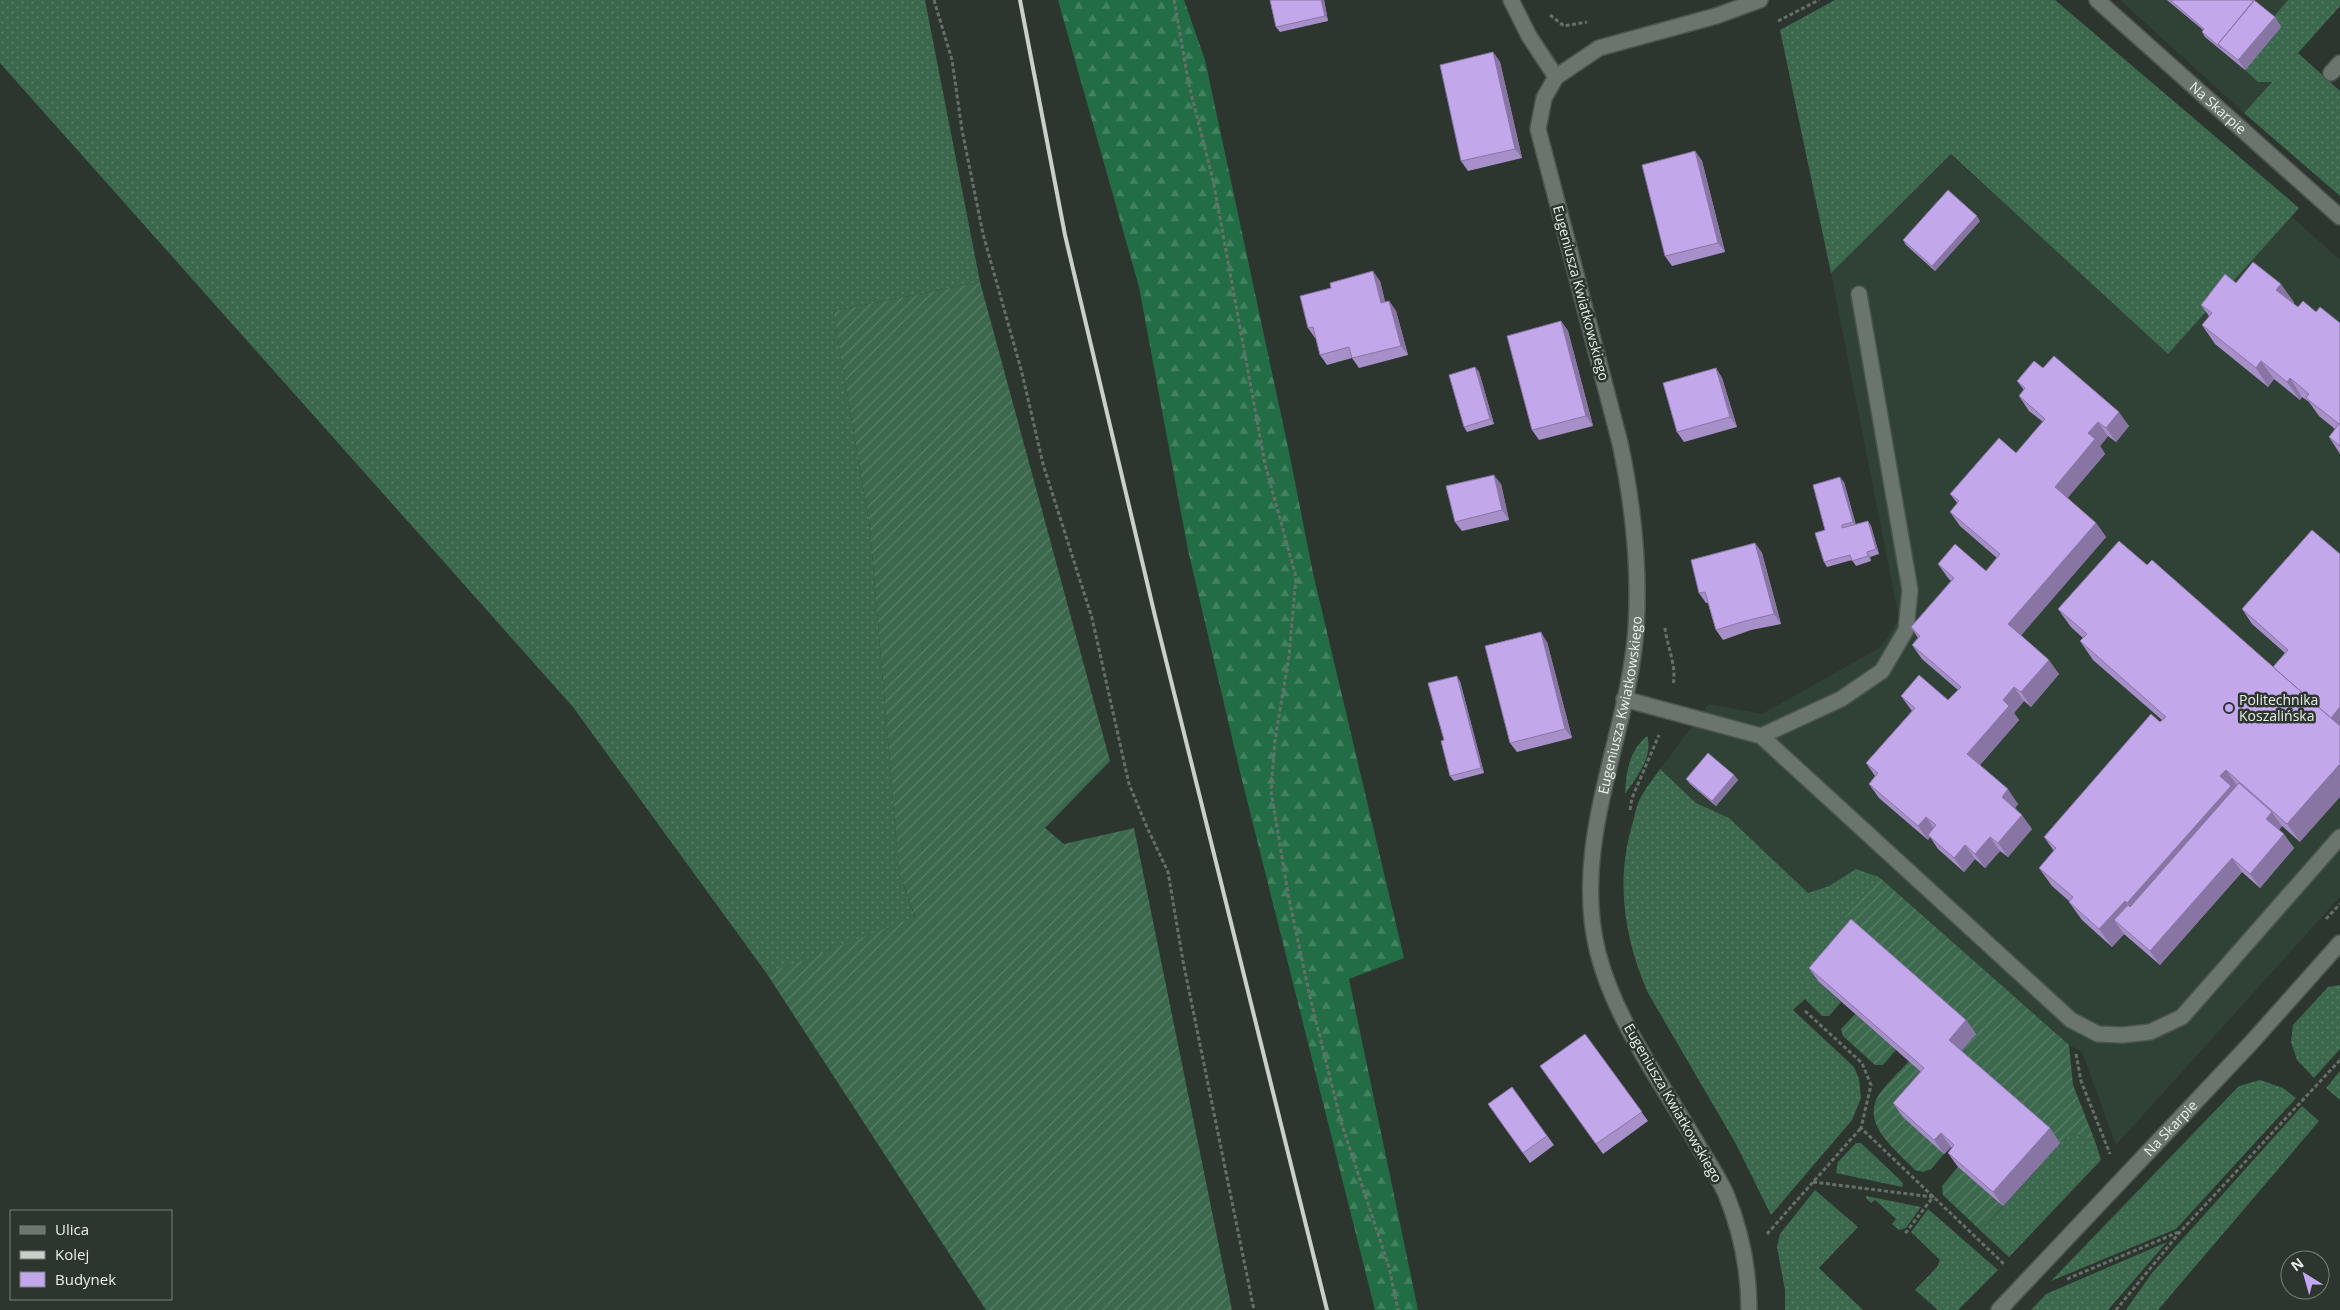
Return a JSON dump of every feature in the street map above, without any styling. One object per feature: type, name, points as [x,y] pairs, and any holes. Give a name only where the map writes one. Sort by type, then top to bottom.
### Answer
[{"type":"street","points":[[1511,0],[1528,36],[1556,77]]},
{"type":"street","name":"Eugeniusza Kwiatkowskiego","points":[[1749,1310],[1749,1289],[1741,1238],[1725,1192],[1614,1003],[1598,952],[1591,908],[1590,874],[1636,629],[1635,540],[1631,494],[1620,443],[1538,129],[1544,98],[1556,77],[1599,48],[1716,16],[1760,0]]},
{"type":"street","name":"Na Skarpie","points":[[2097,0],[2340,217]]},
{"type":"street","points":[[1761,736],[1841,699],[1882,671],[1906,630],[1910,590],[1859,294]]},
{"type":"street","points":[[1624,699],[1761,736],[2071,1020],[2098,1034],[2150,1032],[2182,1016],[2340,837]]},
{"type":"street","name":"Na Skarpie","points":[[1999,1310],[2251,1043],[2340,943]]},
{"type":"path","points":[[934,0],[952,60],[962,130],[983,234],[1022,373],[1043,464],[1092,618],[1129,784],[1168,872],[1185,971],[1254,1310]]},
{"type":"path","points":[[1174,0],[1189,85],[1217,196],[1265,464],[1296,577],[1289,656],[1275,740],[1271,792],[1289,899],[1310,997],[1341,1122],[1389,1267],[1398,1310]]},
{"type":"path","points":[[1543,10],[1564,26],[1592,22]]},
{"type":"path","points":[[1767,1234],[1861,1128],[1871,1086],[1862,1063],[1805,1011]]},
{"type":"path","points":[[2116,1310],[2180,1232],[2340,1060]]},
{"type":"path","points":[[2081,1081],[2110,1155]]},
{"type":"path","points":[[1861,1128],[2008,1267]]},
{"type":"path","points":[[1813,1182],[1933,1197]]},
{"type":"path","points":[[1904,1235],[1933,1197]]},
{"type":"path","points":[[2065,1280],[2180,1232]]},
{"type":"shaded area","points":[[2120,0],[2340,0],[2340,6],[2244,113]]},
{"type":"shaded area","points":[[1950,154],[2168,353],[2291,216],[2340,260],[2340,897],[2116,1145],[2082,1052],[2069,1045],[1879,877],[1856,869],[1829,886],[1808,893],[1729,818],[1696,803],[1660,769],[1709,704],[1762,714],[1881,647],[1899,619],[1831,273]]},
{"type":"green space","points":[[0,0],[925,0],[980,282],[833,311],[870,528],[899,872],[915,918],[767,974],[573,707],[0,63]]},
{"type":"green space","points":[[1058,0],[1184,0],[1205,60],[1313,573],[1404,958],[1349,979],[1418,1310],[1375,1310],[1241,776],[1188,550],[1139,287]]},
{"type":"green space","points":[[1835,0],[2055,0],[2299,208],[2168,354],[1951,154],[1831,273],[1780,30]]},
{"type":"green space","points":[[2288,0],[2340,0],[2340,6],[2298,53],[2340,91],[2340,196],[2244,113],[2272,82],[2258,82],[2245,70],[2272,19]]},
{"type":"green space","points":[[980,282],[1110,761],[1045,828],[1064,844],[1134,828],[1232,1310],[986,1310],[767,974],[915,917],[899,872],[870,528],[833,311]]},
{"type":"green space","points":[[1647,736],[1649,744],[1646,759],[1639,774],[1625,794],[1626,778],[1632,755]]},
{"type":"green space","points":[[1660,769],[1696,803],[1729,818],[1808,893],[1829,886],[1856,869],[1879,877],[1844,918],[1861,933],[1819,982],[1841,1002],[1829,1016],[1822,1016],[1805,999],[1793,1010],[1854,1067],[1859,1079],[1861,1098],[1852,1120],[1771,1215],[1736,1144],[1648,993],[1633,951],[1625,909],[1624,865],[1627,844],[1636,809],[1645,790]]},
{"type":"green space","points":[[1879,877],[2069,1045],[2073,1085],[2095,1141],[2072,1133],[2060,1143],[1959,1054],[1976,1034],[1844,918]]},
{"type":"green space","points":[[2340,985],[2340,1049],[2314,1078],[2297,1060],[2291,1042],[2293,1025],[2328,987]]},
{"type":"green space","points":[[1855,1014],[1896,1050],[1883,1065],[1875,1065],[1843,1036],[1841,1029]]},
{"type":"green space","points":[[1909,1061],[1934,1083],[1944,1154],[1931,1169],[1923,1172],[1915,1170],[1891,1146],[1878,1128],[1874,1118],[1874,1107],[1878,1096]]},
{"type":"green space","points":[[2340,1071],[2340,1100],[2326,1088]]},
{"type":"green space","points":[[2260,1080],[2283,1088],[2296,1098],[2176,1229],[2051,1281],[2239,1086]]},
{"type":"green space","points":[[2302,1106],[2319,1121],[2158,1310],[2126,1310],[2152,1273]]},
{"type":"green space","points":[[2072,1133],[2095,1141],[2101,1160],[2009,1257],[1981,1231],[2060,1143]]},
{"type":"green space","points":[[1856,1143],[1861,1143],[1900,1180],[1903,1184],[1902,1187],[1836,1173],[1838,1162]]},
{"type":"green space","points":[[1958,1167],[2003,1206],[1981,1231],[1943,1195],[1942,1186]]},
{"type":"green space","points":[[1815,1190],[1858,1227],[1819,1268],[1863,1310],[1785,1310],[1785,1290],[1777,1247],[1780,1234]]},
{"type":"green space","points":[[1866,1196],[1921,1207],[1906,1228],[1899,1230],[1892,1224],[1896,1219],[1875,1200],[1871,1203]]},
{"type":"green space","points":[[1928,1209],[1998,1270],[1958,1310],[1938,1310],[1915,1290],[1937,1267],[1940,1260],[1911,1232]]},
{"type":"green space","points":[[2167,1242],[2108,1310],[2031,1310],[2046,1294]]},
{"type":"building","points":[[1270,0],[1321,0],[1325,16],[1276,27]]},
{"type":"building","points":[[2170,0],[2254,1],[2218,44],[2221,48],[2202,32],[2204,29]]},
{"type":"building","points":[[2254,0],[2275,17],[2238,60],[2218,44]]},
{"type":"building","points":[[1493,52],[1515,149],[1461,161],[1440,65]]},
{"type":"building","points":[[1695,151],[1718,243],[1665,256],[1642,165]]},
{"type":"building","points":[[1948,190],[1977,216],[1932,266],[1903,240]]},
{"type":"building","points":[[2253,262],[2281,284],[2276,290],[2298,307],[2303,301],[2316,312],[2320,307],[2340,323],[2340,446],[2329,437],[2339,424],[2306,398],[2309,394],[2290,378],[2287,382],[2261,361],[2256,368],[2202,325],[2212,313],[2201,305],[2225,274],[2236,283]]},
{"type":"building","points":[[1373,271],[1381,303],[1389,301],[1401,346],[1352,358],[1349,347],[1320,355],[1313,327],[1308,328],[1300,296],[1331,288],[1330,283]]},
{"type":"building","points":[[1561,321],[1586,416],[1532,430],[1507,336]]},
{"type":"building","points":[[2054,356],[2119,412],[2106,428],[2098,422],[2088,433],[2095,439],[2055,487],[2096,523],[2008,624],[2049,660],[2021,692],[2014,687],[2003,700],[2009,706],[1967,754],[2008,789],[2002,797],[2022,815],[1998,843],[1990,837],[1975,854],[1965,845],[1954,858],[1928,835],[1936,825],[1926,817],[1918,826],[1869,784],[1878,773],[1866,763],[1915,708],[1901,696],[1919,675],[1948,700],[1961,687],[1912,645],[1920,636],[1911,627],[1954,578],[1938,564],[1955,544],[1986,571],[2000,554],[1950,512],[1959,501],[1950,494],[1999,438],[2016,453],[2045,419],[2019,396],[2025,388],[2017,381],[2034,361],[2043,368]]},
{"type":"building","points":[[1475,367],[1490,419],[1464,427],[1449,375]]},
{"type":"building","points":[[1716,368],[1730,417],[1677,432],[1663,383]]},
{"type":"building","points":[[1494,475],[1502,510],[1455,522],[1446,486]]},
{"type":"building","points":[[1840,477],[1853,522],[1842,525],[1842,528],[1868,521],[1876,549],[1867,552],[1868,556],[1852,561],[1850,555],[1824,562],[1815,533],[1825,530],[1813,485]]},
{"type":"building","points":[[2312,530],[2340,554],[2340,707],[2331,718],[2273,667],[2288,650],[2242,609]]},
{"type":"building","points":[[2119,541],[2147,565],[2152,560],[2340,726],[2340,764],[2287,824],[2226,770],[2220,776],[2231,786],[2127,903],[2125,901],[2099,929],[2069,902],[2073,897],[2039,868],[2056,848],[2044,837],[2151,714],[2160,722],[2166,717],[2080,641],[2087,634],[2058,609]]},
{"type":"building","points":[[1755,543],[1774,614],[1716,630],[1705,592],[1699,593],[1691,560]]},
{"type":"building","points":[[1541,632],[1565,729],[1510,743],[1485,646]]},
{"type":"building","points":[[1457,676],[1481,768],[1450,776],[1441,741],[1444,740],[1428,683]]},
{"type":"building","points":[[1708,753],[1734,775],[1712,801],[1686,779]]},
{"type":"building","points":[[2239,783],[2272,812],[2266,819],[2284,834],[2250,874],[2232,858],[2150,951],[2114,920],[2128,905],[2130,907]]},
{"type":"building","points":[[1851,919],[1966,1020],[1949,1040],[2050,1128],[1993,1192],[1948,1153],[1954,1145],[1941,1133],[1934,1140],[1893,1103],[1924,1068],[1809,968]]},
{"type":"building","points":[[1585,1034],[1642,1112],[1596,1144],[1540,1066]]},
{"type":"building","points":[[1512,1087],[1547,1136],[1523,1153],[1488,1104]]},
{"type":"railway","points":[[1020,0],[1065,235],[1155,616],[1327,1310]]},
{"type":"place","name":"Politechnika Koszalińska","points":[[2229,708]]}]
